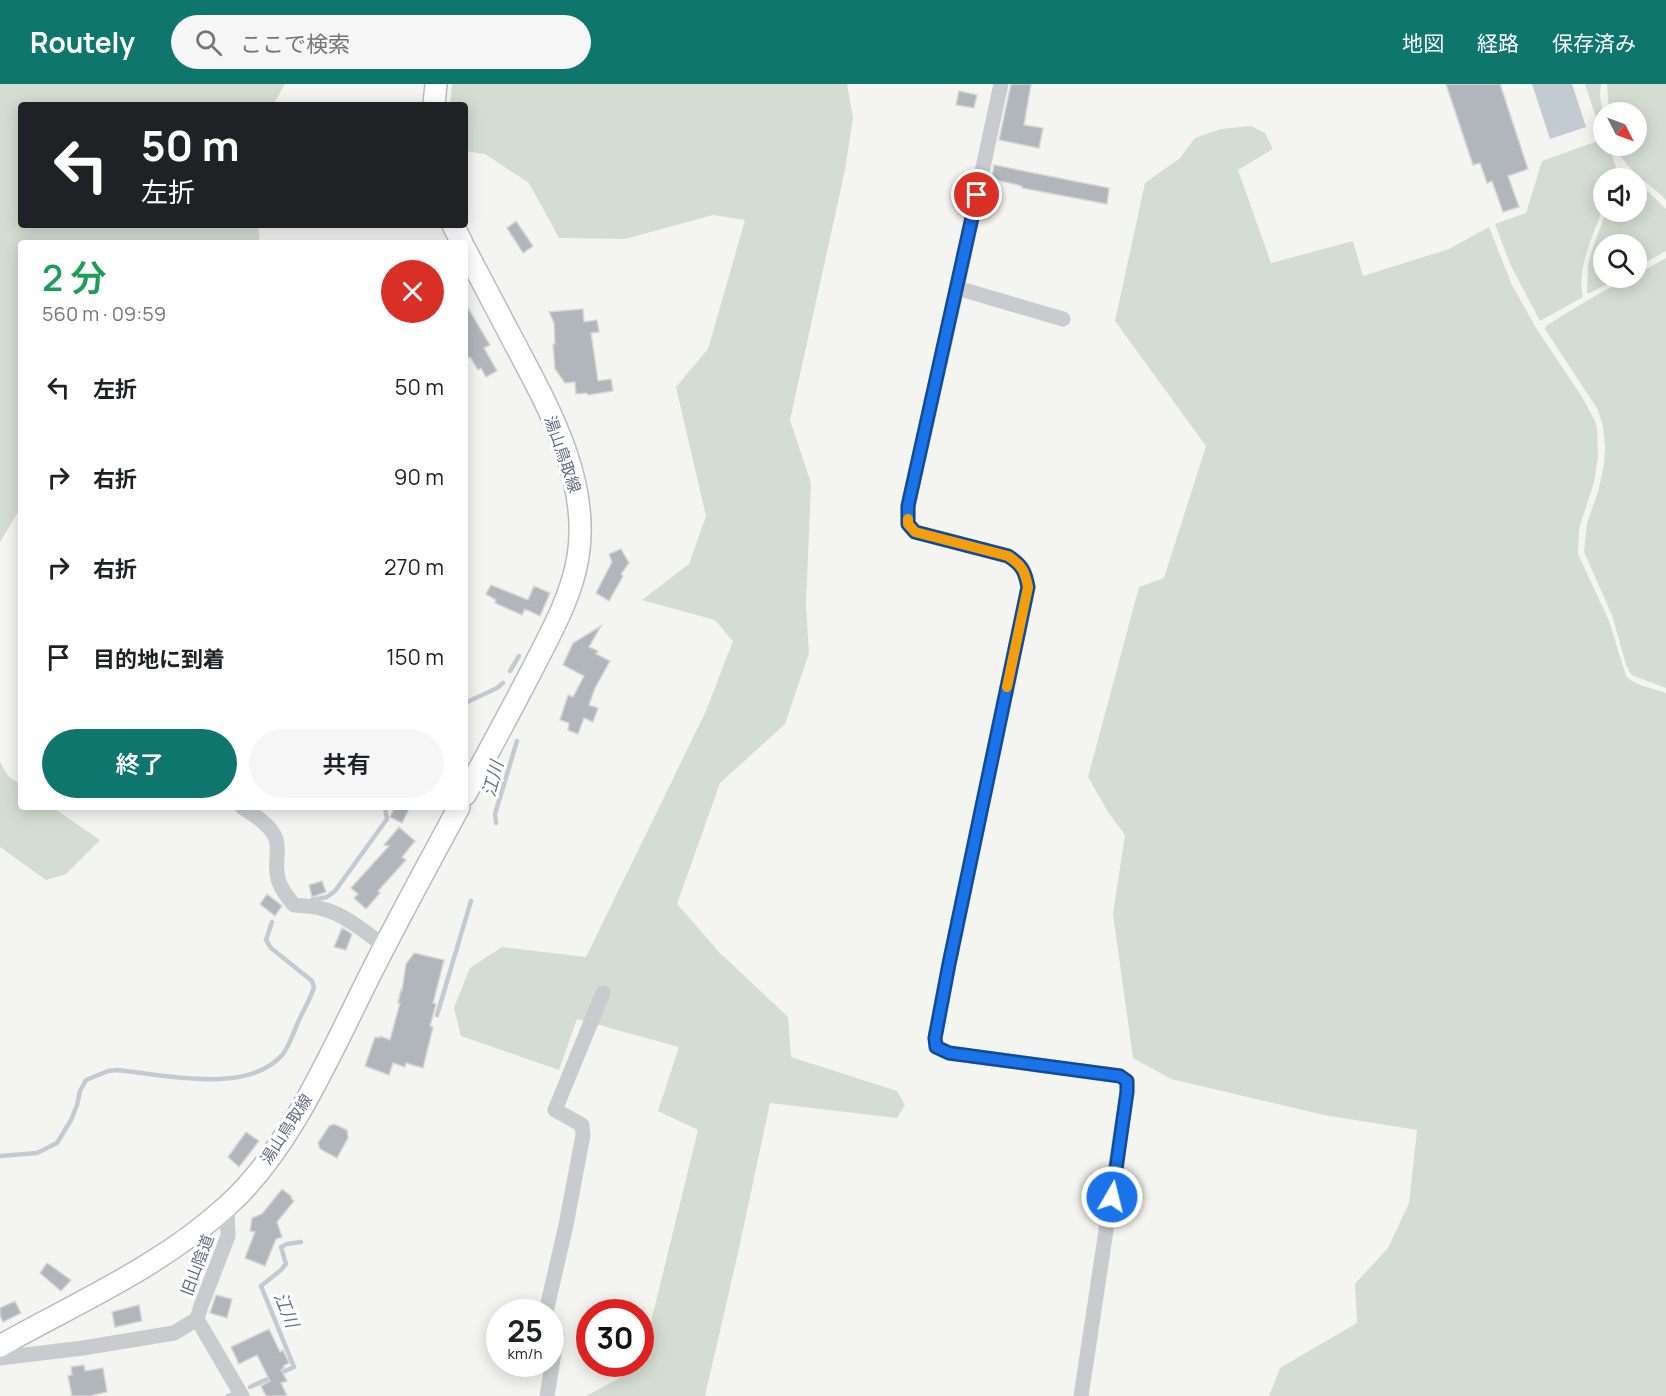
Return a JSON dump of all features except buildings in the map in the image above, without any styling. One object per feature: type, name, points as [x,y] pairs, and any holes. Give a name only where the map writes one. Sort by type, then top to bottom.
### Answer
[{"type":"main road","points":[[434,102],[436,84]]},
{"type":"main road","name":"湯山鳥取線","points":[[468,255],[531,375],[555,427],[571,468],[580,521],[578,557],[566,598],[541,652],[468,789]]},
{"type":"main road","name":"湯山鳥取線","points":[[0,1346],[145,1268],[240,1194],[267,1161],[296,1116],[457,810]]},
{"type":"street","points":[[1001,84],[908,506],[908,524],[915,532],[1008,556],[1018,562],[1025,573],[1028,587],[935,1038],[936,1047],[949,1053],[1120,1076],[1127,1081],[1106,1240],[1081,1396]]},
{"type":"street","points":[[957,288],[1063,319]]},
{"type":"street","points":[[247,810],[269,828],[278,841],[276,872],[278,883],[294,905],[324,909],[359,928],[384,946]]},
{"type":"street","points":[[549,1299],[583,1135],[582,1125],[555,1110],[603,993]]},
{"type":"street","name":"旧山陰道","points":[[227,1206],[228,1236],[197,1319],[242,1396]]},
{"type":"street","points":[[0,1358],[83,1348],[174,1333],[197,1319]]},
{"type":"street","points":[[547,1396],[550,1377]]},
{"type":"shaded area","points":[[0,84],[285,84],[275,102],[18,102],[18,228],[258,228],[260,240],[18,240],[18,512],[0,542]]},
{"type":"shaded area","points":[[452,84],[847,84],[853,118],[845,170],[790,420],[811,483],[806,605],[809,653],[785,724],[720,783],[677,904],[719,952],[788,1017],[791,1057],[897,1091],[905,1105],[897,1118],[770,1103],[705,1396],[586,1396],[621,1377],[654,1377],[654,1310],[698,1130],[658,1111],[679,1047],[577,1019],[559,1070],[461,1036],[454,1008],[470,968],[502,947],[586,957],[706,711],[733,641],[715,620],[642,600],[689,564],[706,516],[676,387],[708,349],[745,220],[713,215],[625,239],[559,238],[529,183],[485,154],[468,151],[468,102],[450,102]]},
{"type":"shaded area","points":[[1532,84],[1572,84],[1586,127],[1550,139]]},
{"type":"shaded area","points":[[1585,84],[1601,84],[1601,102],[1593,102],[1593,108]]},
{"type":"shaded area","points":[[1607,84],[1666,84],[1666,200],[1647,183],[1647,168],[1630,168],[1620,156],[1647,156],[1647,102],[1608,102]]},
{"type":"shaded area","points":[[1251,126],[1265,133],[1273,149],[1238,170],[1271,263],[1353,241],[1363,276],[1449,249],[1489,227],[1512,285],[1536,328],[1582,397],[1595,421],[1598,457],[1594,482],[1579,529],[1578,554],[1609,621],[1626,676],[1639,684],[1666,693],[1666,1396],[1269,1396],[1280,1368],[1357,1323],[1355,1284],[1388,1248],[1409,1203],[1417,1130],[1324,1115],[1171,1079],[1133,1058],[1113,914],[1125,835],[1108,812],[1088,777],[1139,587],[1164,578],[1206,446],[1115,321],[1145,183],[1180,158],[1195,138],[1221,129]]},
{"type":"shaded area","points":[[1593,143],[1593,156],[1612,156],[1616,168],[1593,168],[1593,222],[1598,222],[1584,262],[1581,285],[1583,297],[1540,321],[1511,266],[1495,224],[1526,213],[1542,161]]},
{"type":"shaded area","points":[[1647,191],[1666,209],[1666,251],[1647,261],[1647,234],[1598,234],[1602,222],[1647,222]]},
{"type":"shaded area","points":[[1593,248],[1593,288],[1599,288],[1587,293],[1588,266]]},
{"type":"shaded area","points":[[1666,258],[1666,688],[1631,674],[1626,665],[1612,615],[1584,552],[1587,523],[1598,492],[1604,464],[1603,427],[1598,410],[1545,329],[1546,326],[1611,288],[1647,288],[1647,268]]},
{"type":"shaded area","points":[[0,762],[8,776],[18,783],[18,810],[56,810],[100,840],[66,874],[46,880],[0,847]]},
{"type":"waterway","points":[[510,671],[519,656]]},
{"type":"waterway","points":[[468,702],[503,683]]},
{"type":"waterway","name":"江川","points":[[496,823],[495,814],[517,741]]},
{"type":"waterway","points":[[312,900],[327,897],[335,891],[387,819],[386,810]]},
{"type":"waterway","name":"江川","points":[[437,1015],[471,901]]},
{"type":"waterway","points":[[0,1156],[37,1153],[57,1143],[71,1120],[86,1080],[108,1071],[118,1070],[205,1079],[228,1078],[268,1067],[283,1054],[290,1042],[314,987],[312,981],[271,948],[266,940],[272,922]]},
{"type":"waterway","name":"江川","points":[[250,1387],[294,1367],[261,1286],[286,1264],[281,1247],[301,1242]]},
{"type":"slow traffic","points":[[908,519],[908,524],[915,532],[1008,556],[1018,562],[1025,573],[1028,587],[1007,687]]},
{"type":"route","points":[[977,195],[908,506],[908,524],[915,532],[1008,556],[1018,562],[1025,573],[1028,587],[949,964],[935,1038],[936,1047],[949,1053],[1120,1076],[1127,1081],[1112,1197]]}]
